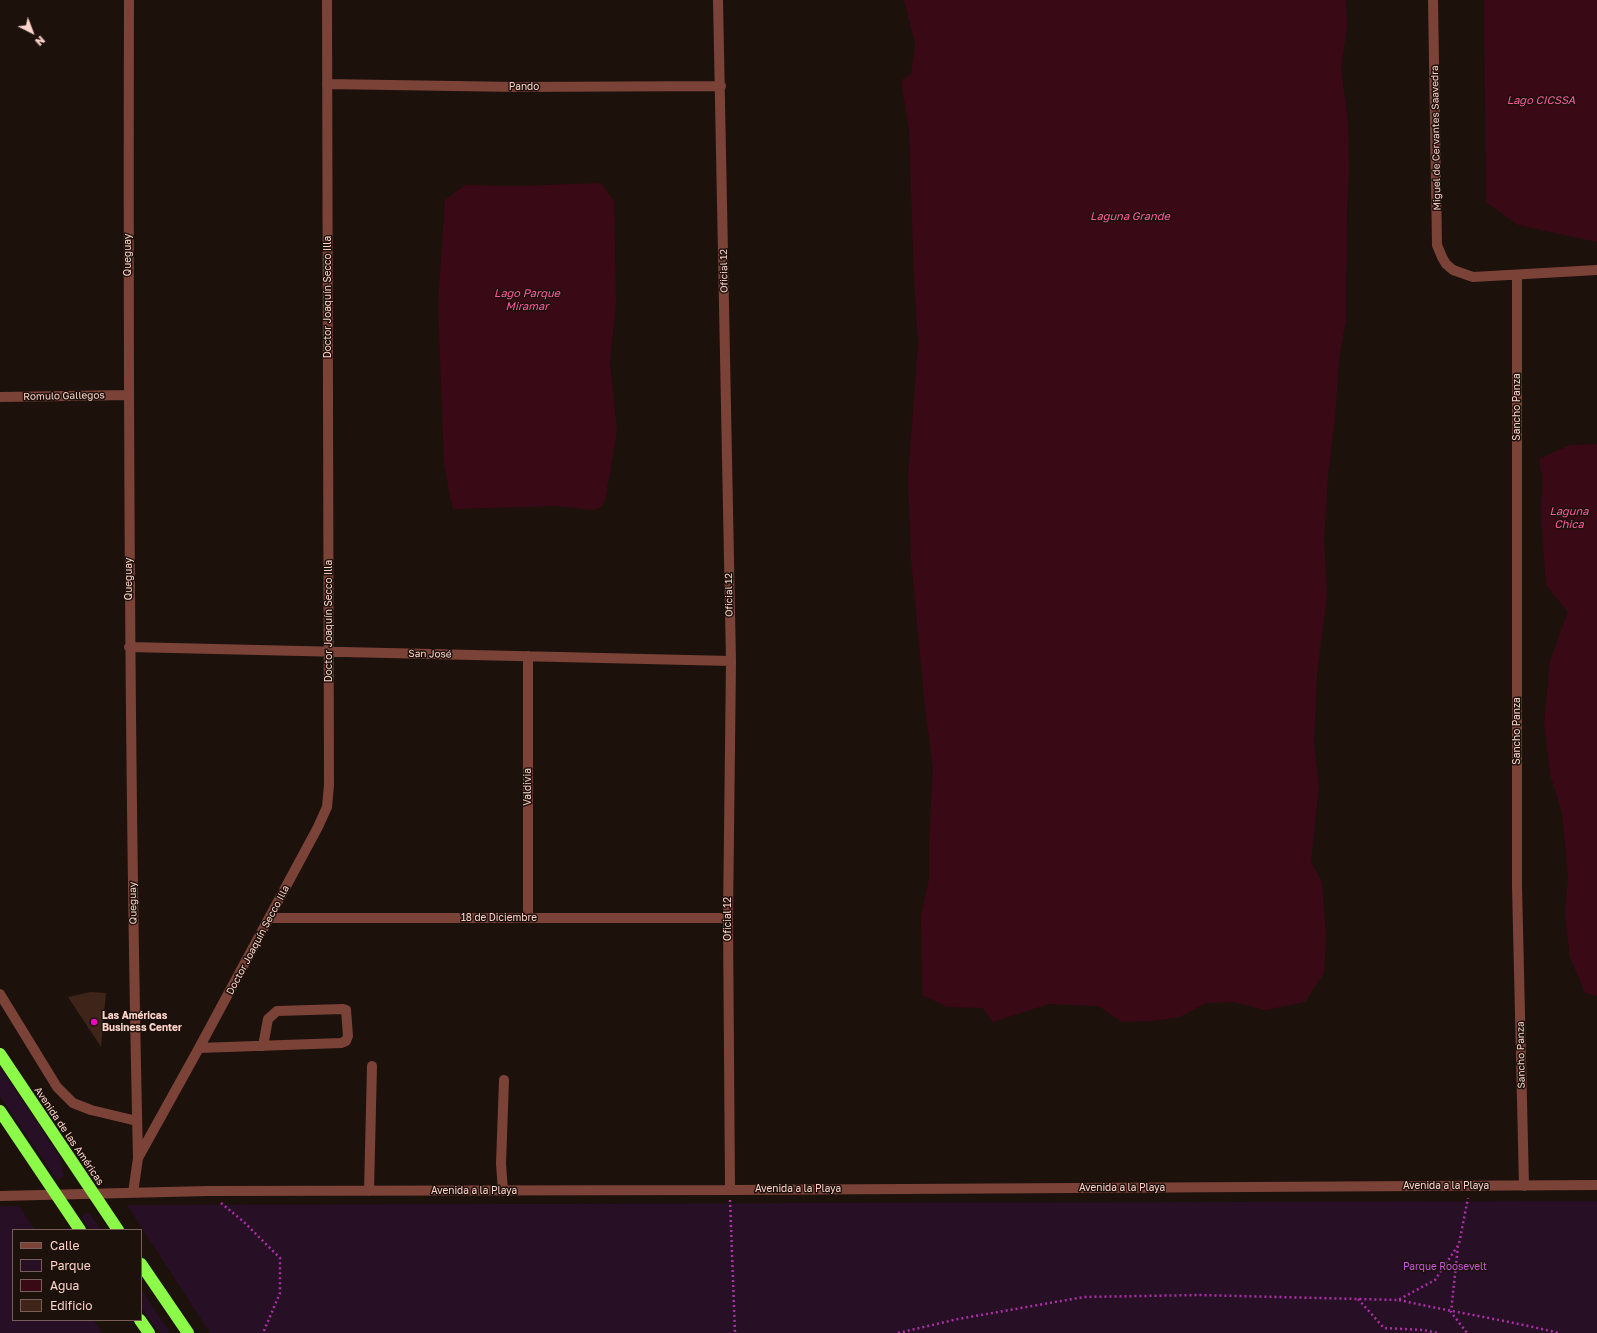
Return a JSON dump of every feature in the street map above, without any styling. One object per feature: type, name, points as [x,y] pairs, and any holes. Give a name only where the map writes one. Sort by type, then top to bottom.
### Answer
[{"type":"highway","name":"Avenida de las Américas","points":[[0,1054],[117,1229]]},
{"type":"highway","points":[[0,1111],[79,1229]]},
{"type":"highway","points":[[142,1265],[188,1333]]},
{"type":"highway","points":[[141,1321],[149,1333]]},
{"type":"street","name":"Queguay","points":[[129,0],[129,647],[138,1158]]},
{"type":"street","name":"Doctor Joaquín Secco Illa","points":[[134,1193],[138,1158],[270,918],[327,807],[329,784],[329,652],[327,0]]},
{"type":"street","name":"Oficial 12","points":[[718,0],[721,86],[731,661],[728,918],[730,1190]]},
{"type":"street","name":"Miguel de Cervantes Saavedra","points":[[1433,0],[1437,245],[1446,264],[1453,270],[1473,277],[1517,275]]},
{"type":"street","name":"Pando","points":[[327,84],[517,87],[721,86]]},
{"type":"street","points":[[1517,275],[1597,270]]},
{"type":"street","name":"Sancho Panza","points":[[1517,275],[1517,886],[1524,1186]]},
{"type":"street","name":"Romulo Gallegos","points":[[0,397],[128,395]]},
{"type":"street","name":"San José","points":[[129,647],[731,661]]},
{"type":"street","name":"Valdivia","points":[[528,656],[528,918]]},
{"type":"street","name":"18 de Diciembre","points":[[270,918],[728,918]]},
{"type":"street","name":"Avenida de las Américas","points":[[0,994],[57,1087],[73,1103],[91,1110],[137,1121]]},
{"type":"street","points":[[199,1048],[263,1046],[342,1043],[346,1041],[348,1036],[346,1010],[277,1011],[268,1019],[263,1046]]},
{"type":"street","points":[[369,1191],[372,1066]]},
{"type":"street","points":[[503,1191],[501,1164],[504,1080]]},
{"type":"street","name":"Avenida a la Playa","points":[[0,1196],[208,1191],[503,1191],[1597,1185]]},
{"type":"path","points":[[1467,1333],[1450,1312],[1458,1244],[1470,1186]]},
{"type":"path","points":[[730,1190],[735,1333]]},
{"type":"path","points":[[208,1191],[244,1222],[280,1258],[280,1293],[263,1333]]},
{"type":"path","points":[[1398,1300],[1435,1280],[1458,1244]]},
{"type":"path","points":[[898,1333],[958,1319],[1084,1297],[1199,1295],[1398,1300],[1450,1312],[1522,1324],[1559,1333]]},
{"type":"path","points":[[1358,1299],[1384,1328],[1423,1330],[1438,1333]]},
{"type":"green space","points":[[0,1067],[60,1157],[64,1177],[57,1180],[0,1096]]},
{"type":"green space","name":"Parque Roosevelt","points":[[1597,1201],[1597,1333],[210,1333],[127,1205]]},
{"type":"green space","points":[[0,1206],[19,1206],[34,1229],[12,1229],[12,1321],[95,1321],[102,1333],[0,1333]]},
{"type":"green space","points":[[85,1213],[89,1213],[100,1229],[89,1229],[82,1219],[82,1216]]},
{"type":"green space","points":[[142,1291],[170,1333],[159,1333],[142,1308]]},
{"type":"water","name":"Laguna Grande","points":[[904,0],[1346,0],[1347,26],[1341,69],[1348,121],[1349,169],[1346,321],[1339,358],[1335,418],[1328,475],[1324,539],[1327,597],[1317,674],[1314,744],[1319,786],[1311,862],[1322,882],[1326,937],[1324,973],[1305,1002],[1266,1010],[1233,1002],[1206,1003],[1180,1017],[1152,1021],[1122,1022],[1098,1006],[1049,1004],[993,1022],[983,1008],[947,1007],[922,995],[921,916],[929,879],[929,839],[933,768],[925,707],[911,559],[908,478],[918,343],[914,281],[909,130],[901,80],[911,74],[915,43]]},
{"type":"water","name":"Lago CICSSA","points":[[1484,0],[1597,0],[1597,242],[1518,225],[1486,202]]},
{"type":"water","name":"Lago Parque Miramar","points":[[601,183],[614,201],[616,304],[610,361],[617,431],[605,501],[600,508],[591,510],[558,506],[453,509],[444,463],[438,306],[445,200],[465,185],[519,186]]},
{"type":"water","name":"Laguna Chica","points":[[1597,444],[1597,996],[1585,993],[1570,957],[1565,915],[1568,877],[1562,813],[1550,774],[1544,723],[1550,661],[1568,612],[1546,585],[1541,519],[1542,478],[1539,459],[1570,445]]},
{"type":"building","name":"Las Américas Business Center","points":[[90,992],[106,993],[101,1047],[68,997]]},
{"type":"place","name":"Las Américas Business Center","points":[[94,1022]]}]
